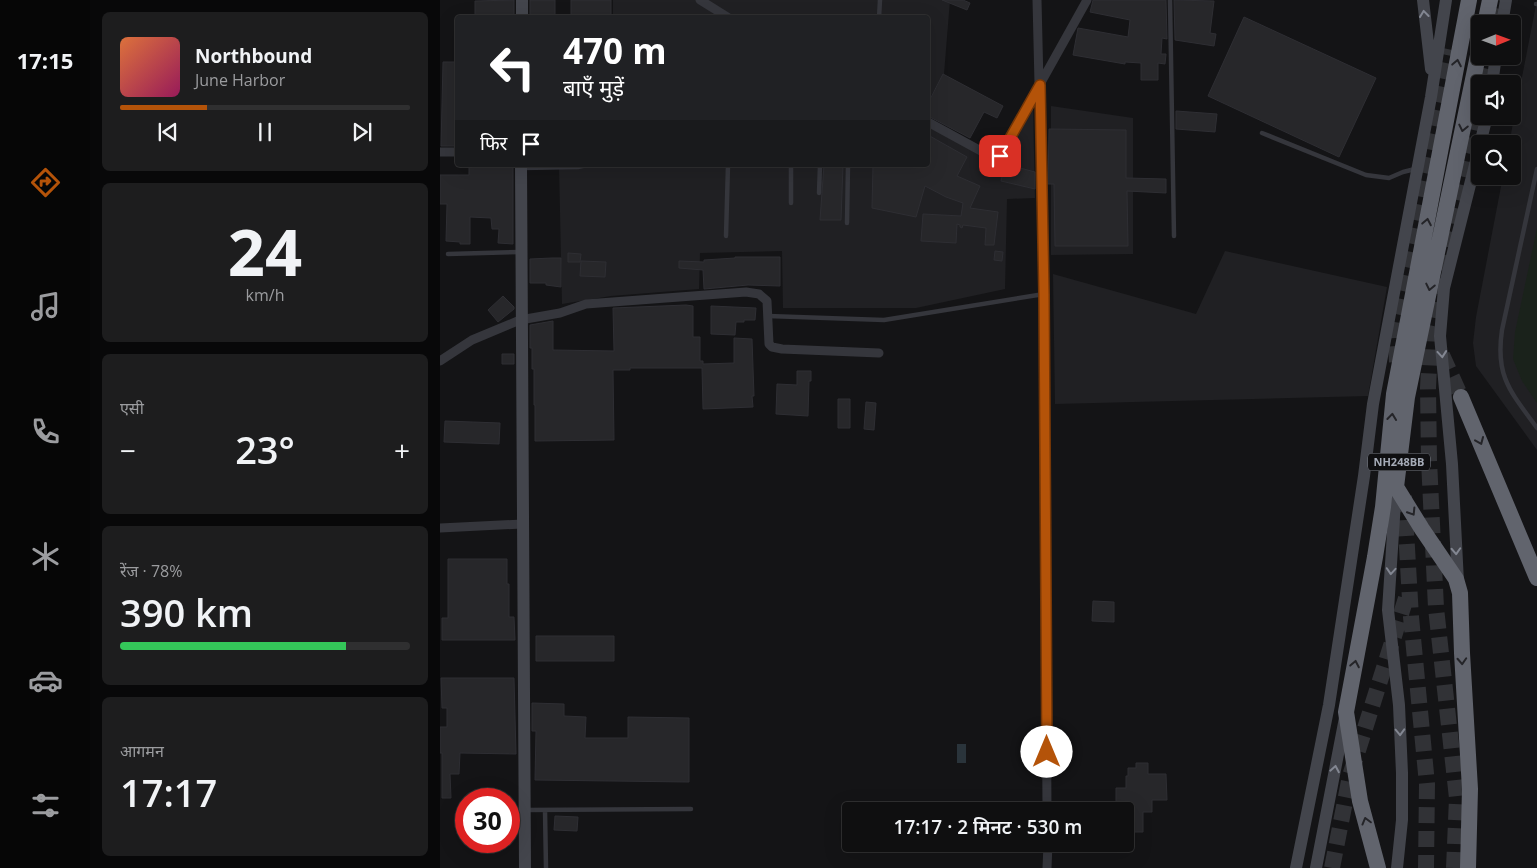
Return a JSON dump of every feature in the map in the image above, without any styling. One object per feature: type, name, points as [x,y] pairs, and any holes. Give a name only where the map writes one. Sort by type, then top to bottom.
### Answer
[{"type":"highway","name":"NH248BB","points":[[1346,712],[1378,541],[1394,394],[1469,0]]},
{"type":"highway","points":[[1487,15],[1490,0]]},
{"type":"highway","name":"NH248BB","points":[[1468,868],[1470,789],[1460,593],[1456,579],[1396,487],[1407,397],[1476,65]]},
{"type":"highway","points":[[1461,396],[1537,578]]},
{"type":"highway","points":[[1346,712],[1360,801],[1378,868]]},
{"type":"street","points":[[522,0],[522,15]]},
{"type":"street","points":[[700,0],[724,15]]},
{"type":"street","points":[[1036,0],[1040,85],[1044,294],[1048,802]]},
{"type":"street","points":[[930,123],[990,156],[997,157],[1002,153],[1087,0]]},
{"type":"street","points":[[1423,0],[1432,77],[1431,97]]},
{"type":"street","points":[[1346,712],[1316,867],[1296,867],[1329,704],[1373,404],[1431,97],[1446,0]]},
{"type":"street","points":[[1504,15],[1506,0]]},
{"type":"street","points":[[440,152],[455,152]]},
{"type":"street","points":[[521,167],[520,320],[525,868]]},
{"type":"street","points":[[1458,587],[1452,464],[1440,336],[1444,288],[1471,180]]},
{"type":"street","points":[[440,361],[472,340],[520,320],[560,313],[578,306],[596,302],[746,292],[756,293],[768,303],[769,344],[773,348],[879,353]]},
{"type":"street","points":[[1396,487],[1388,610],[1399,705],[1402,773],[1402,820],[1397,868]]},
{"type":"street","points":[[440,528],[522,524]]},
{"type":"street","points":[[1047,868],[1048,852]]},
{"type":"lane","points":[[879,15],[880,0]]},
{"type":"lane","points":[[1170,0],[1174,236]]},
{"type":"lane","points":[[1262,133],[1366,175],[1389,178],[1402,172],[1417,169]]},
{"type":"lane","points":[[521,167],[578,167]]},
{"type":"lane","points":[[726,236],[728,167]]},
{"type":"lane","points":[[791,167],[791,203]]},
{"type":"lane","points":[[819,193],[820,167]]},
{"type":"lane","points":[[847,223],[848,167]]},
{"type":"lane","points":[[1537,169],[1502,330],[1500,354],[1501,366],[1507,385],[1537,428]]},
{"type":"lane","points":[[448,254],[520,252]]},
{"type":"lane","points":[[768,316],[884,320],[1044,294]]},
{"type":"lane","points":[[524,810],[691,809]]},
{"type":"lane","points":[[545,810],[546,868]]},
{"type":"shaded area","points":[[613,0],[950,0],[944,74],[930,98],[930,15],[613,15]]},
{"type":"shaded area","points":[[1537,0],[1537,450],[1476,366],[1473,343],[1476,317],[1501,185],[1521,185],[1521,135],[1511,135],[1513,125],[1521,125],[1521,82]]},
{"type":"shaded area","points":[[1051,106],[1133,118],[1133,254],[1051,255]]},
{"type":"shaded area","points":[[1033,107],[1035,198],[1007,199],[1005,289],[916,308],[783,308],[782,251],[700,253],[699,289],[611,296],[562,304],[559,167],[930,167],[930,127],[1000,167]]},
{"type":"shaded area","points":[[1537,228],[1537,403],[1522,381],[1513,359],[1515,332]]},
{"type":"shaded area","points":[[1225,251],[1387,287],[1368,396],[1055,404],[1053,274],[1196,314]]},
{"type":"shaded area","points":[[957,744],[966,744],[966,763],[957,763]]},
{"type":"building","points":[[514,0],[514,15],[475,15],[475,1]]},
{"type":"building","points":[[530,0],[555,0],[555,15],[530,15]]},
{"type":"building","points":[[571,0],[611,0],[611,15],[571,15]]},
{"type":"building","points":[[942,0],[963,0],[970,3],[967,10]]},
{"type":"building","points":[[1093,0],[1166,0],[1167,39],[1162,38],[1161,54],[1166,54],[1165,64],[1158,63],[1158,80],[1141,80],[1141,63],[1125,62],[1125,64],[1073,55],[1078,28],[1128,37],[1130,20],[1090,12]]},
{"type":"building","points":[[1174,0],[1214,1],[1210,33],[1216,34],[1214,46],[1175,40]]},
{"type":"building","points":[[1244,17],[1376,78],[1339,157],[1208,96]]},
{"type":"building","points":[[443,62],[455,62],[455,146],[441,146]]},
{"type":"building","points":[[943,74],[1003,106],[997,118],[984,112],[970,138],[930,117],[930,99]]},
{"type":"building","points":[[1176,111],[1217,114],[1215,132],[1176,129]]},
{"type":"building","points":[[1049,129],[1126,130],[1126,178],[1166,179],[1166,193],[1127,191],[1128,246],[1055,246],[1054,184],[1048,184]]},
{"type":"building","points":[[930,136],[967,157],[957,176],[980,186],[970,208],[998,212],[994,245],[985,245],[986,228],[963,225],[962,228],[957,224],[956,243],[921,241],[923,214],[961,216],[963,203],[925,186],[916,217],[872,208],[873,167],[930,167]]},
{"type":"building","points":[[1005,164],[1035,172],[1035,189],[1001,181]]},
{"type":"building","points":[[469,167],[513,167],[513,244],[498,243],[499,229],[492,229],[491,218],[470,217],[470,244],[446,241],[447,204],[440,204],[440,175],[469,175]]},
{"type":"building","points":[[824,167],[843,167],[841,220],[820,220]]},
{"type":"building","points":[[995,251],[1003,252],[1002,261],[994,260]]},
{"type":"building","points":[[568,253],[581,254],[580,262],[568,262]]},
{"type":"building","points":[[735,257],[780,257],[780,286],[748,285],[704,289],[703,270],[679,268],[679,261],[704,262],[704,260]]},
{"type":"building","points":[[561,258],[561,287],[546,285],[546,283],[530,283],[530,259]]},
{"type":"building","points":[[581,261],[606,262],[605,277],[580,276]]},
{"type":"building","points":[[503,296],[514,309],[498,322],[488,310]]},
{"type":"building","points":[[693,306],[693,337],[700,337],[700,361],[703,361],[703,364],[734,363],[734,338],[752,339],[753,407],[703,409],[702,368],[630,368],[630,370],[613,370],[614,440],[535,441],[534,369],[532,369],[532,348],[530,348],[530,325],[553,321],[553,350],[614,351],[613,308]]},
{"type":"building","points":[[711,306],[756,308],[755,320],[736,322],[735,335],[711,334]]},
{"type":"building","points":[[502,354],[514,354],[514,364],[502,364]]},
{"type":"building","points":[[797,371],[811,371],[808,416],[776,414],[777,384],[797,385]]},
{"type":"building","points":[[838,399],[850,399],[850,428],[838,428]]},
{"type":"building","points":[[866,402],[876,403],[874,430],[864,429]]},
{"type":"building","points":[[445,421],[500,423],[499,444],[444,442]]},
{"type":"building","points":[[448,559],[507,559],[509,617],[514,617],[515,640],[442,640],[442,618],[448,618]]},
{"type":"building","points":[[1093,601],[1114,602],[1114,622],[1092,621]]},
{"type":"building","points":[[536,636],[614,636],[614,661],[536,661]]},
{"type":"building","points":[[441,678],[514,678],[516,754],[460,753],[459,774],[450,774],[451,798],[442,798],[440,727],[447,727],[447,708],[442,708]]},
{"type":"building","points":[[532,703],[564,704],[564,716],[586,717],[585,738],[628,738],[628,717],[689,718],[689,782],[535,780],[536,731],[532,731]]},
{"type":"building","points":[[1136,763],[1148,763],[1148,774],[1166,774],[1167,800],[1152,800],[1152,812],[1143,812],[1143,832],[1134,832],[1134,802],[1116,802],[1116,788],[1126,788],[1128,768],[1136,768]]},
{"type":"building","points":[[555,816],[578,817],[577,831],[554,830]]},
{"type":"tunnel","points":[[1496,15],[1499,0]]},
{"type":"tunnel","points":[[1397,362],[1395,323],[1452,50]]},
{"type":"tunnel","points":[[1484,75],[1486,65]]},
{"type":"tunnel","points":[[1454,868],[1457,798],[1436,608],[1429,460],[1428,388],[1431,327],[1473,125]]},
{"type":"tunnel","points":[[1442,355],[1461,397]]},
{"type":"tunnel","points":[[1404,496],[1411,617],[1427,784],[1426,868]]},
{"type":"tunnel","points":[[1332,868],[1350,776],[1406,598]]},
{"type":"route","points":[[1000,156],[1040,85],[1044,294],[1047,752]]}]
